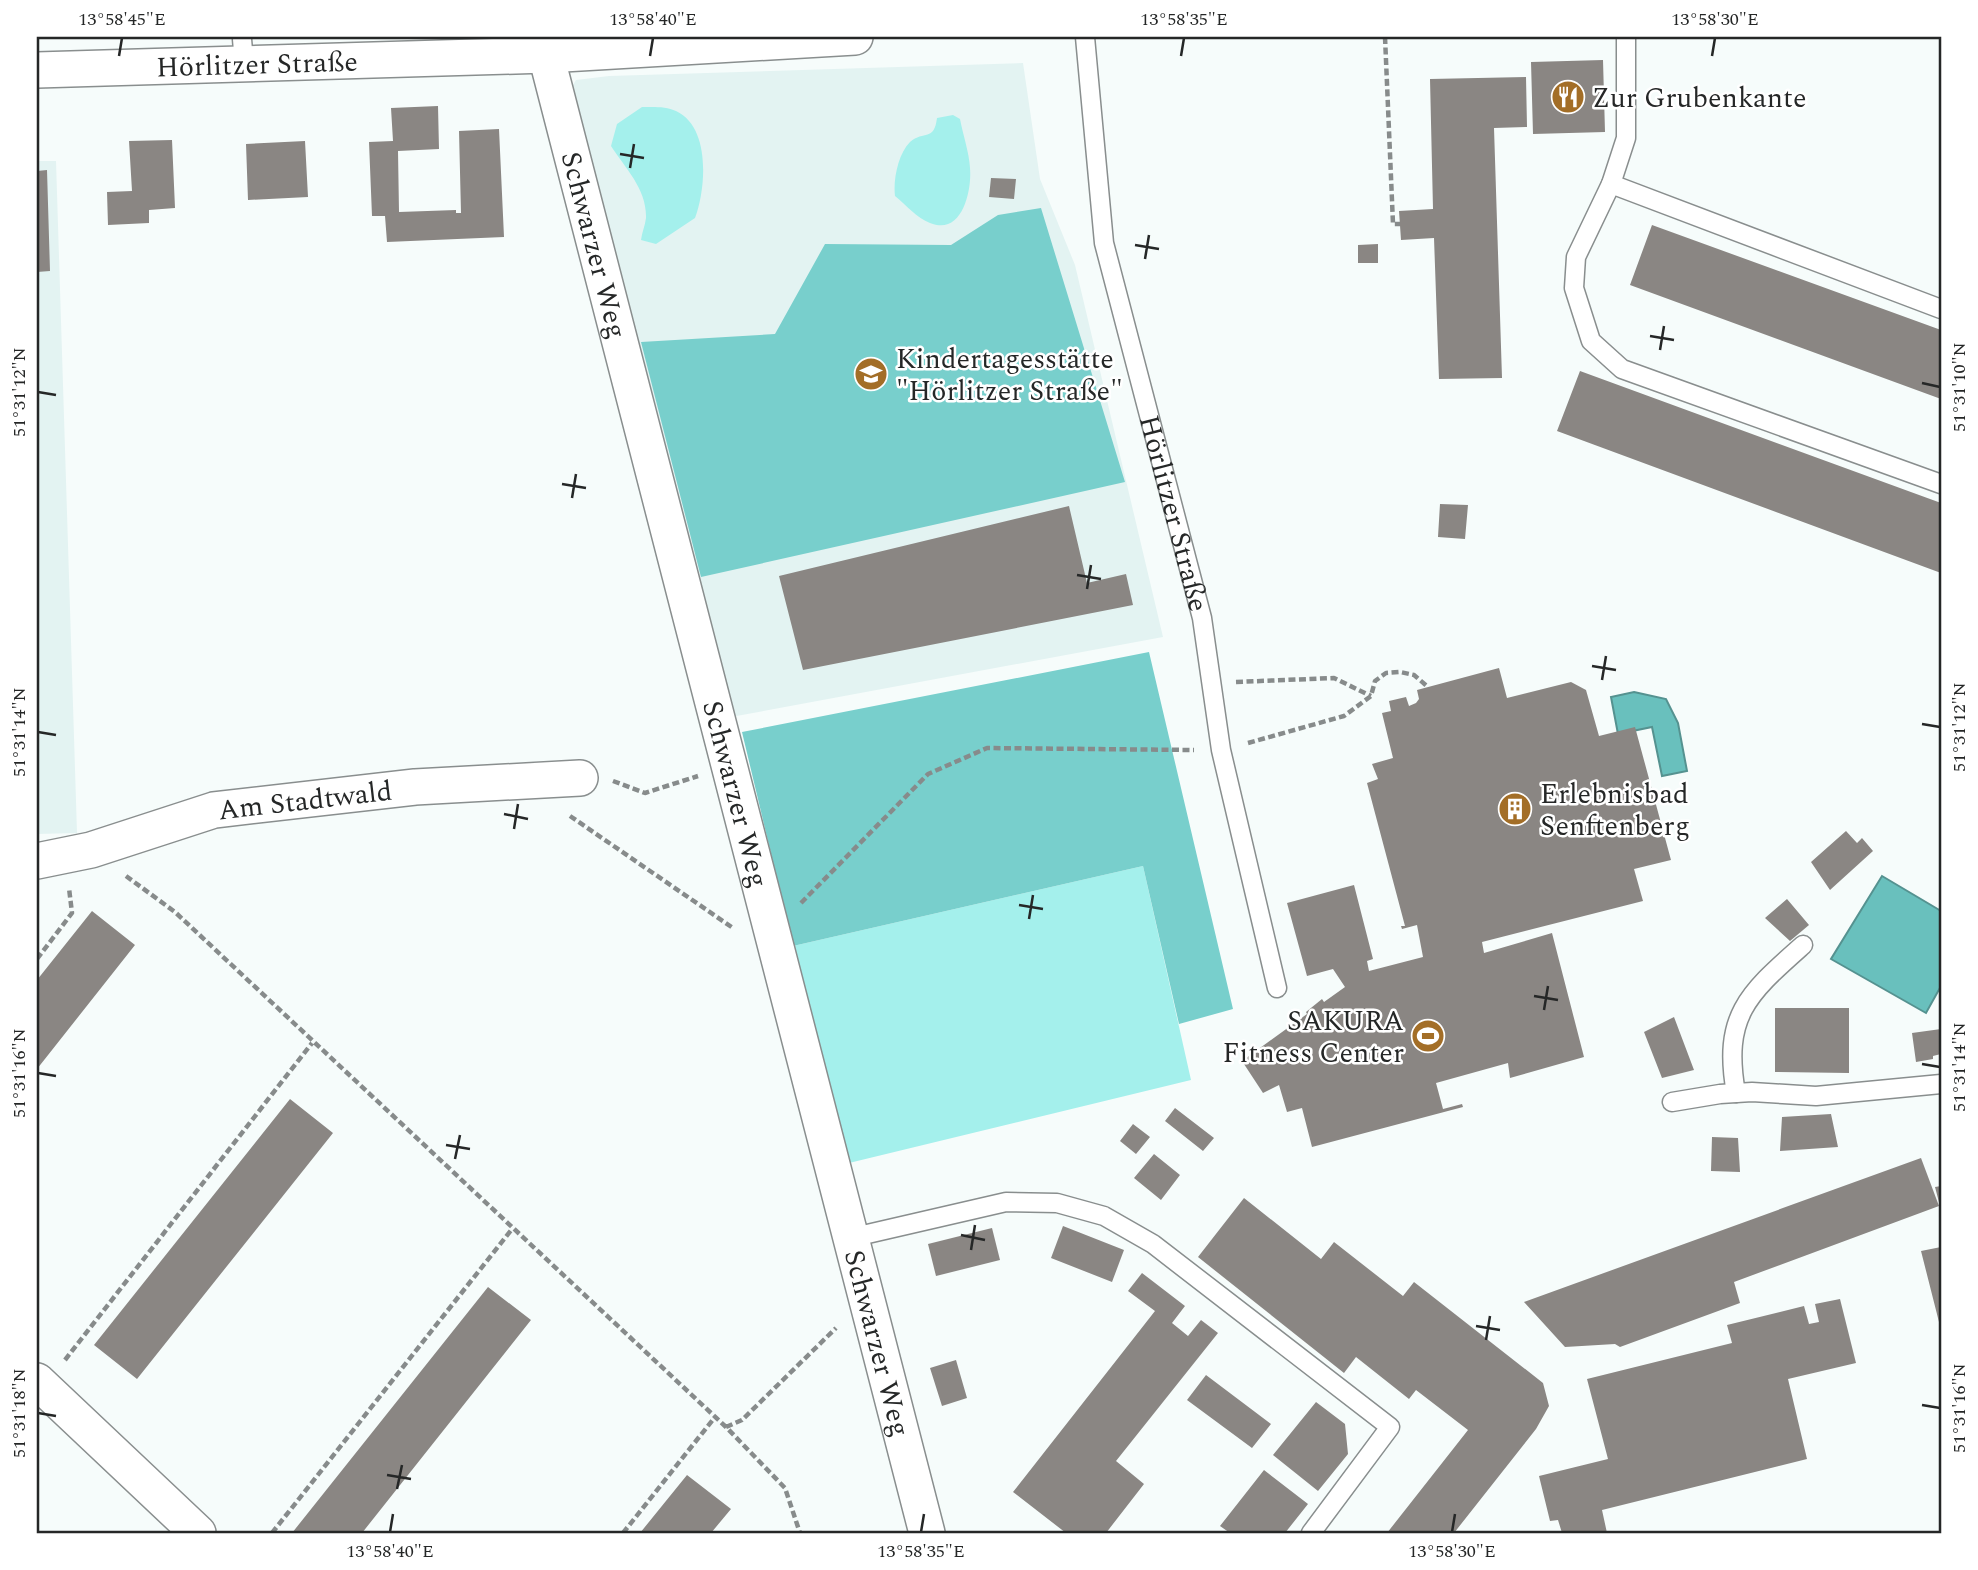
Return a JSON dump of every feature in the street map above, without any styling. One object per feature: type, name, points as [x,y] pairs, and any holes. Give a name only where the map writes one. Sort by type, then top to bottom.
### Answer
[{"type":"street","name":"Hörlitzer Straße","points":[[37,70],[243,51],[535,49],[855,37]]},
{"type":"street","name":"Schwarzer Weg","points":[[535,49],[728,764],[927,1533]]},
{"type":"street","name":"Am Stadtwald","points":[[64,856],[214,810],[415,787],[580,778]]},
{"type":"street","points":[[40,1384],[198,1533]]},
{"type":"lane","name":"Hörlitzer Straße","points":[[1085,37],[1104,243],[1202,618],[1221,750],[1277,988]]},
{"type":"lane","points":[[1626,37],[1626,138],[1611,184],[1576,257],[1574,288],[1591,341],[1622,369],[1941,484]]},
{"type":"lane","points":[[1611,184],[1941,309]]},
{"type":"lane","points":[[1736,1093],[1731,1063],[1741,1013],[1754,989],[1803,945]]},
{"type":"lane","points":[[1672,1101],[1736,1093],[1816,1096],[1941,1084]]},
{"type":"lane","points":[[850,1238],[1006,1202],[1057,1203],[1104,1216],[1153,1244],[1390,1427],[1311,1533]]},
{"type":"path","points":[[1385,37],[1392,224],[1400,224]]},
{"type":"path","points":[[528,781],[583,827],[774,945],[929,774],[987,748],[1221,750],[1344,716],[1371,696],[1375,681],[1386,673],[1413,675],[1428,687]]},
{"type":"path","points":[[1211,683],[1334,678],[1371,696]]},
{"type":"path","points":[[580,778],[614,781],[645,793],[664,789],[728,764]]},
{"type":"path","points":[[37,959],[72,913],[64,856]]},
{"type":"path","points":[[64,856],[175,912],[312,1043],[726,1427],[785,1488],[800,1533]]},
{"type":"path","points":[[40,1384],[312,1043]]},
{"type":"path","points":[[272,1533],[512,1228]]},
{"type":"path","points":[[726,1427],[742,1420],[840,1324]]},
{"type":"path","points":[[623,1533],[715,1417]]},
{"type":"shaded area","name":"Kindertagesstätte \"Hörlitzer Straße\"","points":[[1023,63],[1040,179],[1075,265],[1163,637],[731,717],[568,93],[576,80],[609,76]]},
{"type":"shaded area","points":[[642,107],[668,108],[687,119],[695,130],[703,160],[702,191],[695,218],[656,244],[641,240],[646,218],[643,198],[634,179],[611,146],[617,124]]},
{"type":"shaded area","points":[[953,115],[960,119],[967,150],[969,188],[963,209],[957,217],[950,223],[941,225],[921,218],[895,196],[895,182],[899,160],[910,142],[931,133],[937,118]]},
{"type":"shaded area","points":[[37,161],[56,161],[77,833],[37,834]]},
{"type":"shaded area","points":[[1041,208],[1125,482],[701,577],[641,342],[775,334],[825,244],[951,245],[998,215]]},
{"type":"shaded area","points":[[1149,652],[1233,1009],[1179,1024],[1143,866],[793,946],[742,732]]},
{"type":"shaded area","points":[[1634,692],[1666,699],[1678,723],[1687,771],[1662,776],[1652,727],[1618,734],[1611,697]]},
{"type":"shaded area","points":[[1143,866],[1191,1080],[849,1163],[793,946]]},
{"type":"shaded area","points":[[1882,876],[1941,911],[1941,986],[1926,1013],[1831,959]]},
{"type":"building","name":"Zur Grubenkante","points":[[1603,60],[1605,132],[1533,134],[1531,62]]},
{"type":"building","points":[[1526,77],[1527,127],[1494,128],[1502,378],[1439,379],[1434,238],[1401,240],[1399,211],[1433,209],[1430,79]]},
{"type":"building","points":[[438,106],[439,149],[398,151],[399,212],[456,210],[456,213],[461,213],[459,131],[499,129],[504,237],[387,242],[385,216],[372,216],[369,142],[393,141],[391,108]]},
{"type":"building","points":[[172,140],[175,208],[149,210],[149,223],[108,225],[107,192],[132,191],[129,141]]},
{"type":"building","points":[[305,141],[308,197],[248,200],[246,144]]},
{"type":"building","points":[[47,170],[50,271],[37,272],[37,171]]},
{"type":"building","points":[[991,178],[1016,179],[1014,199],[989,197]]},
{"type":"building","points":[[1652,225],[1941,330],[1941,399],[1630,285]]},
{"type":"building","points":[[1378,244],[1378,263],[1358,263],[1358,245]]},
{"type":"building","points":[[1580,371],[1941,503],[1941,573],[1557,431]]},
{"type":"building","points":[[1440,504],[1468,505],[1465,539],[1438,537]]},
{"type":"building","points":[[1069,506],[1087,583],[1126,574],[1133,605],[803,670],[779,576]]},
{"type":"building","points":[[1499,668],[1507,698],[1571,682],[1586,690],[1599,736],[1635,727],[1671,860],[1634,869],[1643,901],[1482,942],[1484,953],[1552,933],[1584,1057],[1510,1078],[1508,1063],[1436,1083],[1443,1109],[1462,1104],[1463,1107],[1312,1147],[1302,1108],[1287,1112],[1279,1085],[1263,1093],[1242,1061],[1307,1014],[1306,1012],[1322,999],[1324,1002],[1345,987],[1333,969],[1307,976],[1287,903],[1354,885],[1373,959],[1367,961],[1369,971],[1423,957],[1417,925],[1402,929],[1401,926],[1405,926],[1367,783],[1378,779],[1372,764],[1393,758],[1382,713],[1391,711],[1389,701],[1406,697],[1409,706],[1416,703],[1419,699],[1417,690]]},
{"type":"building","points":[[1846,831],[1857,843],[1862,838],[1873,851],[1830,890],[1811,862]]},
{"type":"building","points":[[1787,899],[1809,925],[1790,941],[1765,918]]},
{"type":"building","points":[[92,911],[135,945],[37,1069],[37,980]]},
{"type":"building","points":[[1775,1008],[1849,1008],[1849,1073],[1775,1072]]},
{"type":"building","points":[[1674,1017],[1694,1070],[1662,1078],[1644,1032]]},
{"type":"building","points":[[1941,1029],[1941,1054],[1933,1056],[1933,1059],[1916,1062],[1912,1033]]},
{"type":"building","points":[[290,1099],[333,1133],[137,1379],[94,1345]]},
{"type":"building","points":[[1175,1108],[1214,1138],[1203,1151],[1165,1121]]},
{"type":"building","points":[[1831,1114],[1838,1147],[1780,1151],[1782,1117]]},
{"type":"building","points":[[1133,1124],[1150,1137],[1136,1154],[1120,1141]]},
{"type":"building","points":[[1712,1137],[1738,1138],[1740,1172],[1711,1171]]},
{"type":"building","points":[[1154,1154],[1180,1175],[1161,1200],[1134,1178]]},
{"type":"building","points":[[1921,1158],[1939,1206],[1734,1282],[1740,1303],[1620,1347],[1615,1344],[1565,1347],[1524,1302]]},
{"type":"building","points":[[1941,1186],[1941,1206],[1940,1206],[1935,1187]]},
{"type":"building","points":[[1244,1198],[1321,1259],[1334,1242],[1403,1296],[1414,1282],[1543,1383],[1549,1406],[1536,1429],[1454,1533],[1387,1533],[1468,1430],[1416,1390],[1409,1399],[1356,1357],[1344,1373],[1198,1257]]},
{"type":"building","points":[[1063,1226],[1124,1250],[1112,1282],[1051,1258]]},
{"type":"building","points":[[992,1228],[1000,1260],[936,1276],[928,1244]]},
{"type":"building","points":[[1941,1247],[1941,1326],[1940,1326],[1921,1251]]},
{"type":"building","points":[[1142,1273],[1185,1306],[1172,1323],[1188,1336],[1201,1320],[1218,1333],[1116,1461],[1144,1484],[1106,1533],[1066,1533],[1013,1492],[1155,1311],[1128,1291]]},
{"type":"building","points":[[488,1287],[531,1320],[362,1533],[292,1533]]},
{"type":"building","points":[[1840,1299],[1856,1363],[1788,1379],[1807,1459],[1602,1510],[1607,1533],[1562,1533],[1558,1520],[1550,1521],[1539,1476],[1608,1459],[1587,1379],[1732,1343],[1727,1325],[1804,1306],[1809,1324],[1819,1322],[1815,1304]]},
{"type":"building","points":[[956,1360],[967,1398],[942,1406],[930,1368]]},
{"type":"building","points":[[1206,1375],[1271,1424],[1252,1448],[1187,1400]]},
{"type":"building","points":[[1316,1402],[1345,1424],[1348,1454],[1318,1491],[1273,1455]]},
{"type":"building","points":[[1264,1470],[1308,1504],[1285,1533],[1230,1533],[1220,1526]]},
{"type":"building","points":[[687,1475],[731,1509],[711,1533],[640,1533]]},
{"type":"place","name":"Zur Grubenkante","points":[[1568,97]]},
{"type":"place","name":"Kindertagesstätte \"Hörlitzer Straße\"","points":[[871,374]]},
{"type":"place","name":"Erlebnisbad Senftenberg","points":[[1515,809]]},
{"type":"place","name":"SAKURA Fitness Center","points":[[1428,1036]]}]
